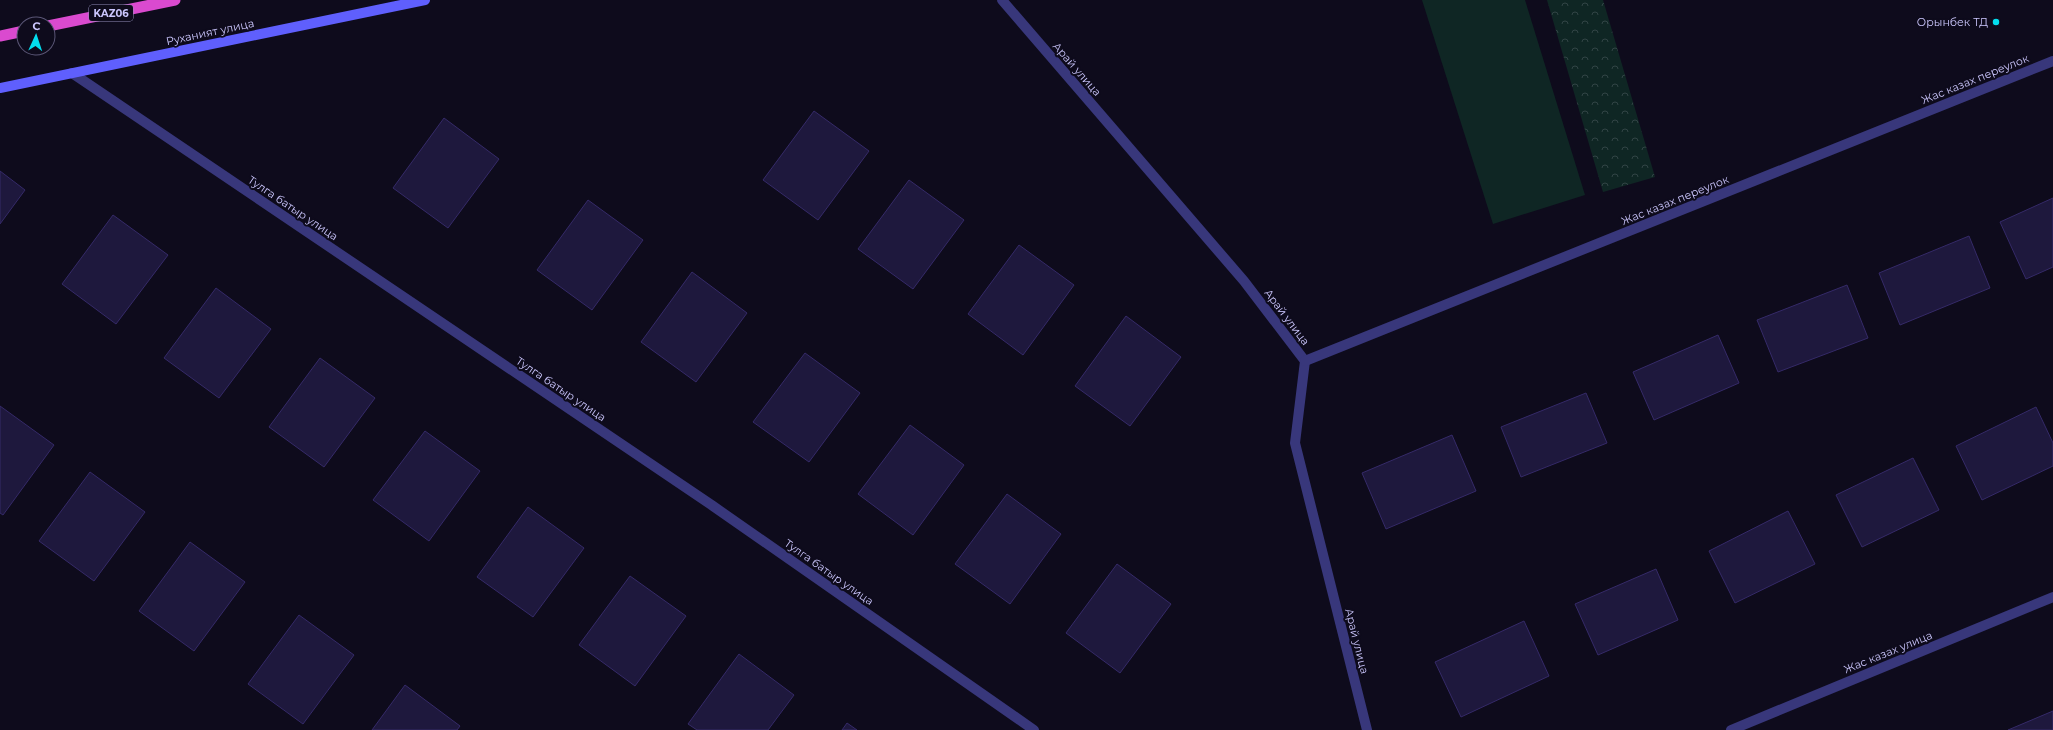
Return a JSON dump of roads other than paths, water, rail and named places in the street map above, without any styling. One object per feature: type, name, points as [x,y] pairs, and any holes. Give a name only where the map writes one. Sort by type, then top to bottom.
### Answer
[{"type":"highway","name":"KАZ06","points":[[56,24],[175,0]]},
{"type":"highway","points":[[0,36],[16,33]]},
{"type":"main road","name":"Руханият улица","points":[[0,88],[425,0]]},
{"type":"street","name":"Арай улица","points":[[1002,0],[1244,281],[1305,361],[1295,443],[1367,730]]},
{"type":"street","name":"Жас казах переулок","points":[[1305,361],[2053,61]]},
{"type":"street","name":"Тулга батыр улица","points":[[72,73],[713,506],[1034,730]]},
{"type":"street","name":"Жас казах улица","points":[[1731,730],[2053,597]]},
{"type":"place","name":"Орынбек ТД","points":[[1996,22]]}]
